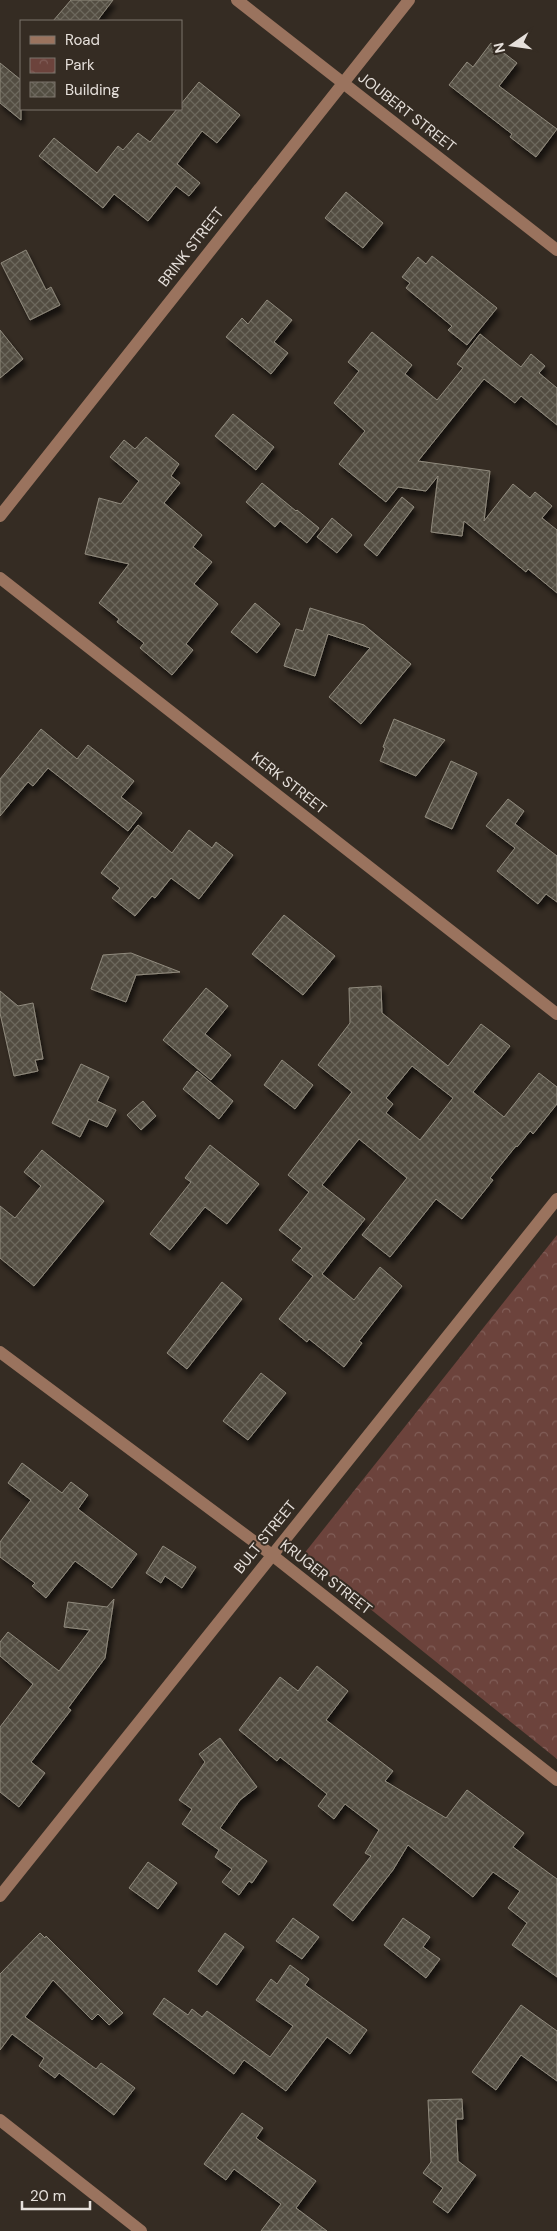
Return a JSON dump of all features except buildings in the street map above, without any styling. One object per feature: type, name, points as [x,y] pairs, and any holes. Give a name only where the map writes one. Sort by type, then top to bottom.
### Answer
[{"type":"street","name":"JOUBERT STREET","points":[[237,0],[557,250]]},
{"type":"street","name":"BRINK STREET","points":[[0,516],[342,82],[409,0]]},
{"type":"street","name":"KERK STREET","points":[[0,578],[557,1014]]},
{"type":"street","name":"BULT STREET","points":[[0,1896],[557,1199]]},
{"type":"street","name":"KRUGER STREET","points":[[0,1352],[272,1555],[557,1780]]},
{"type":"street","points":[[0,2120],[141,2231]]},
{"type":"green space","points":[[557,1235],[557,1759],[303,1555]]}]
